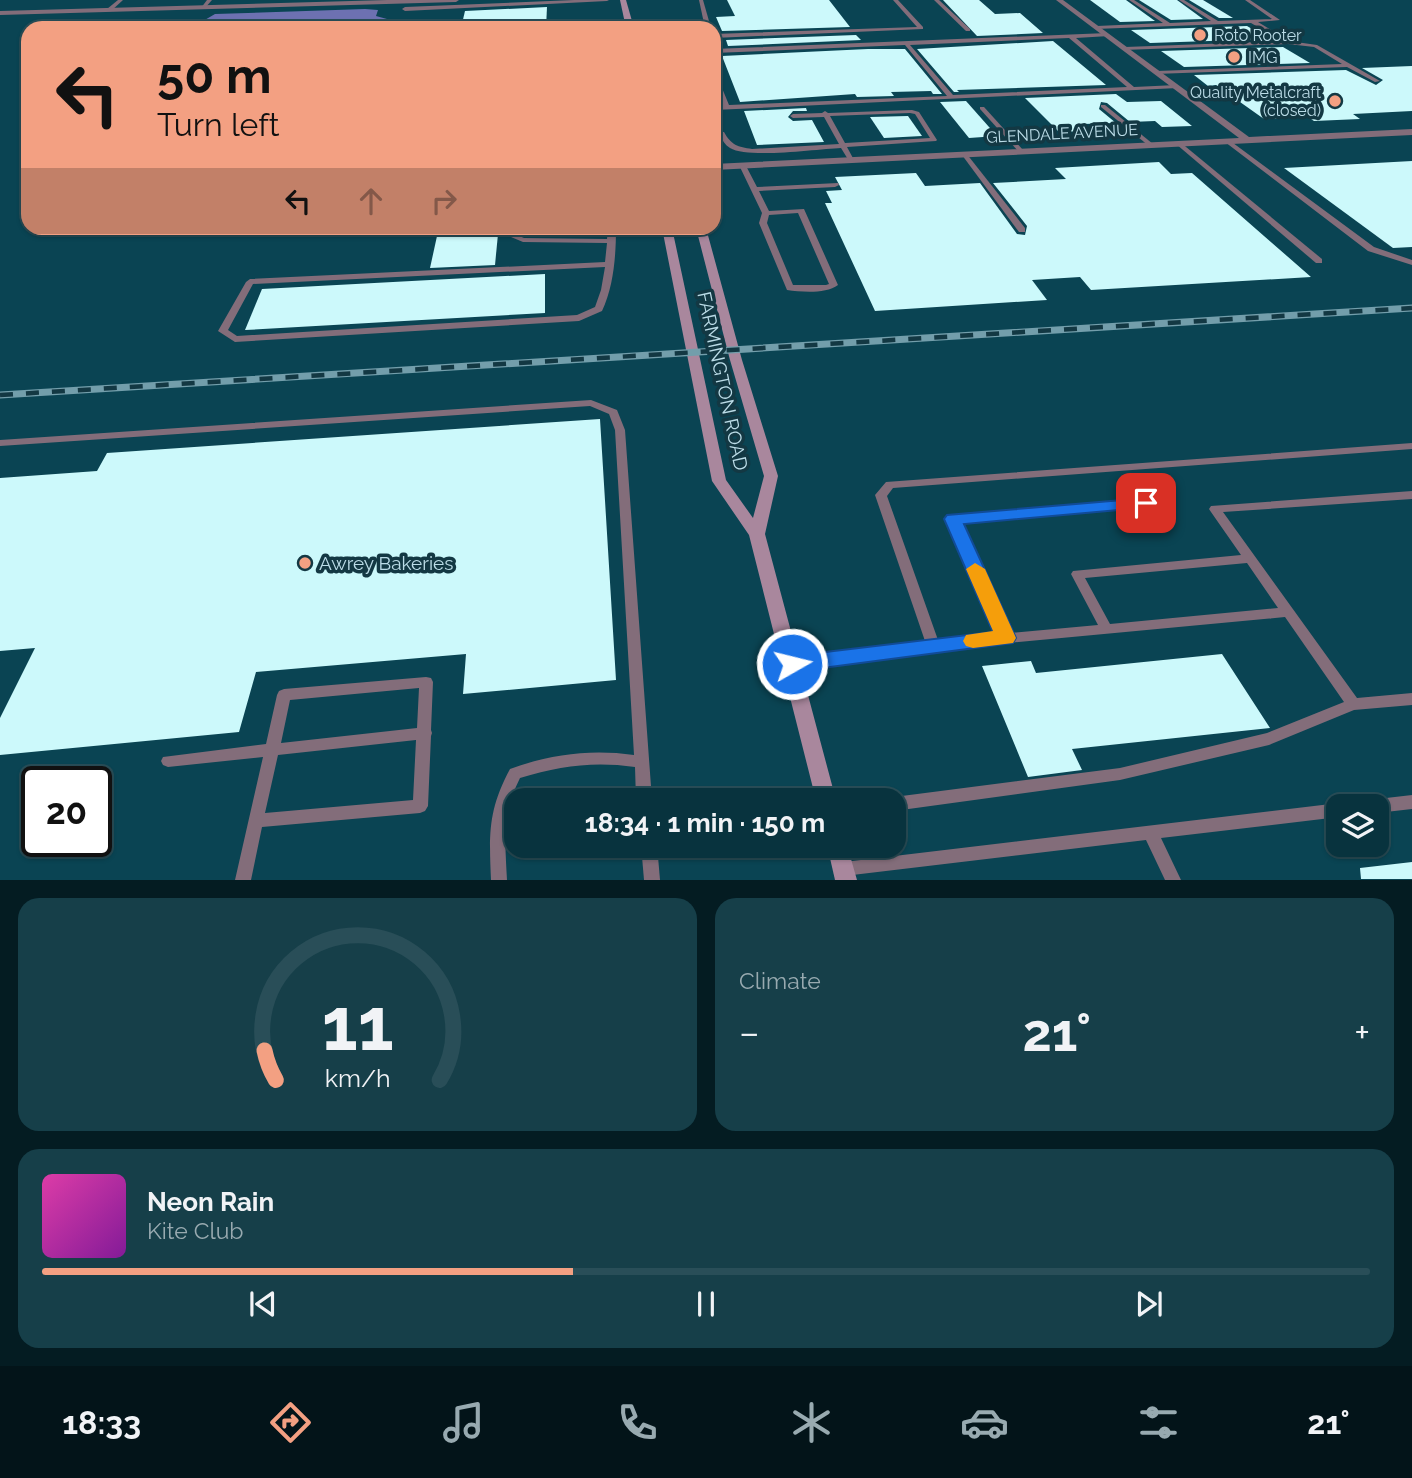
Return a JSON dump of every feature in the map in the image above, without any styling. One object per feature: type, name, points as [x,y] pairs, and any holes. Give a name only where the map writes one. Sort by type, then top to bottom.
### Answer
[{"type":"main road","points":[[622,0],[628,21]]},
{"type":"main road","name":"FARMINGTON ROAD","points":[[668,235],[719,481],[757,534],[823,788]]},
{"type":"main road","name":"FARMINGTON ROAD","points":[[703,235],[736,360],[771,476],[757,534]]},
{"type":"street","points":[[0,13],[290,2],[456,0]]},
{"type":"street","points":[[1059,0],[1247,140]]},
{"type":"street","name":"GLENDALE AVENUE","points":[[721,167],[1412,132]]},
{"type":"lane","points":[[109,10],[121,0]]},
{"type":"lane","points":[[203,7],[210,0]]},
{"type":"lane","points":[[405,9],[607,0]]},
{"type":"lane","points":[[701,0],[706,21]]},
{"type":"lane","points":[[721,36],[921,28],[895,0]]},
{"type":"lane","points":[[936,0],[968,30]]},
{"type":"lane","points":[[1131,0],[1169,25]]},
{"type":"lane","points":[[1181,0],[1217,23]]},
{"type":"lane","points":[[1097,28],[1276,20],[1247,0]]},
{"type":"lane","points":[[1251,22],[1288,43]]},
{"type":"lane","points":[[721,51],[1107,35]]},
{"type":"lane","points":[[1070,36],[1133,89]]},
{"type":"lane","points":[[906,43],[951,97]]},
{"type":"lane","points":[[1125,49],[1288,43],[1315,47],[1377,81]]},
{"type":"lane","points":[[1157,73],[1348,65]]},
{"type":"lane","points":[[721,107],[1176,87]]},
{"type":"lane","points":[[721,93],[727,107]]},
{"type":"lane","points":[[1103,106],[1151,145]]},
{"type":"lane","points":[[982,108],[1021,151]]},
{"type":"lane","points":[[721,132],[726,144],[743,150],[934,140],[934,136],[917,113],[910,111],[793,116]]},
{"type":"lane","points":[[825,113],[851,160]]},
{"type":"lane","points":[[1227,141],[1371,249],[1412,263]]},
{"type":"lane","points":[[1178,143],[1319,261]]},
{"type":"lane","points":[[964,154],[1022,230]]},
{"type":"lane","points":[[743,165],[766,213],[763,223],[787,284],[798,289],[834,285],[801,211],[766,213]]},
{"type":"lane","points":[[755,189],[835,185]]},
{"type":"lane","points":[[511,235],[523,240],[611,241]]},
{"type":"lane","points":[[609,264],[250,282],[223,331],[235,339],[579,318],[599,309],[609,264],[611,235]]},
{"type":"lane","points":[[0,443],[591,403],[613,412],[620,430],[643,788]]},
{"type":"lane","points":[[933,645],[881,495],[890,485],[1412,446]]},
{"type":"lane","points":[[1353,704],[1216,509],[1412,495]]},
{"type":"lane","points":[[1006,638],[953,519],[1146,503]]},
{"type":"lane","points":[[1106,628],[1077,574],[1251,558]]},
{"type":"lane","points":[[792,664],[933,645],[1289,612]]},
{"type":"lane","points":[[243,880],[271,750],[284,695],[426,682],[420,806],[256,821]]},
{"type":"lane","points":[[906,802],[1121,774],[1269,739],[1353,704],[1412,699]]},
{"type":"lane","points":[[168,761],[425,733]]},
{"type":"lane","points":[[499,880],[496,830],[500,800],[514,773],[568,757],[608,757],[640,762]]},
{"type":"lane","points":[[1389,805],[1412,802]]},
{"type":"lane","points":[[845,874],[1150,832],[1326,812]]},
{"type":"lane","points":[[1150,832],[1173,880]]},
{"type":"lane","points":[[650,858],[652,880]]},
{"type":"shaded area","points":[[365,9],[378,10],[376,16],[387,21],[203,21],[215,14]]},
{"type":"building","points":[[727,0],[829,0],[850,27],[722,31],[721,21],[716,17],[735,16]]},
{"type":"building","points":[[943,0],[979,0],[995,14],[1020,13],[1043,33],[977,36]]},
{"type":"building","points":[[1090,0],[1126,0],[1155,21],[1120,22]]},
{"type":"building","points":[[1139,0],[1177,0],[1203,19],[1171,20]]},
{"type":"building","points":[[1189,0],[1203,0],[1233,18],[1219,18]]},
{"type":"building","points":[[547,7],[546,21],[463,21],[465,11]]},
{"type":"building","name":"Roto Rooter","points":[[1247,26],[1269,39],[1150,43],[1131,30]]},
{"type":"building","points":[[856,35],[861,40],[728,46],[726,40]]},
{"type":"building","points":[[1053,41],[1106,85],[954,92],[917,49]]},
{"type":"building","name":"IMG","points":[[1283,47],[1310,63],[1184,67],[1161,51]]},
{"type":"building","points":[[905,49],[942,94],[933,94],[931,91],[891,92],[894,96],[857,97],[855,94],[740,102],[722,56]]},
{"type":"building","points":[[1412,66],[1412,111],[1353,114],[1360,119],[1314,121],[1308,117],[1264,119],[1216,85],[1208,86],[1194,75],[1346,70],[1376,85],[1383,80],[1362,68]]},
{"type":"building","points":[[1116,94],[1127,102],[1161,101],[1192,126],[1162,127],[1155,121],[1130,122],[1107,103],[1101,102],[1099,109],[1116,123],[1083,124],[1090,131],[1059,132],[1025,98]]},
{"type":"building","points":[[966,101],[997,136],[969,138],[940,102]]},
{"type":"building","points":[[806,108],[807,111],[793,111],[788,117],[793,121],[812,120],[824,142],[757,145],[744,111]]},
{"type":"building","points":[[908,116],[922,136],[884,138],[870,117]]},
{"type":"building","points":[[1412,161],[1412,247],[1393,248],[1284,168]]},
{"type":"building","points":[[1159,162],[1171,174],[1192,173],[1311,277],[1091,290],[1080,277],[1032,280],[1047,300],[875,311],[825,203],[832,203],[826,191],[842,190],[835,177],[916,173],[925,186],[980,183],[1017,234],[1025,235],[1027,226],[993,183],[1066,179],[1055,168]]},
{"type":"building","points":[[498,235],[495,265],[430,268],[437,236]]},
{"type":"building","points":[[545,274],[545,313],[245,330],[262,289]]},
{"type":"building","name":"Awrey Bakeries","points":[[600,419],[616,680],[463,694],[466,654],[256,672],[239,732],[0,755],[0,718],[35,648],[0,651],[0,478],[97,471],[107,453]]},
{"type":"building","points":[[1222,654],[1270,728],[1072,749],[1082,770],[1028,777],[982,666],[1031,661],[1036,673]]},
{"type":"building","points":[[1412,862],[1412,879],[1361,879],[1360,868]]},
{"type":"railway","points":[[0,395],[1412,308]]},
{"type":"slow traffic","points":[[973,641],[1006,638],[975,569]]},
{"type":"place","name":"Roto Rooter","points":[[1200,35]]},
{"type":"place","name":"IMG","points":[[1234,57]]},
{"type":"place","name":"Quality Metalcraft (closed)","points":[[1335,101]]},
{"type":"place","name":"Awrey Bakeries","points":[[305,563]]},
{"type":"route","points":[[792,664],[1006,638],[953,519],[1146,503]]}]
